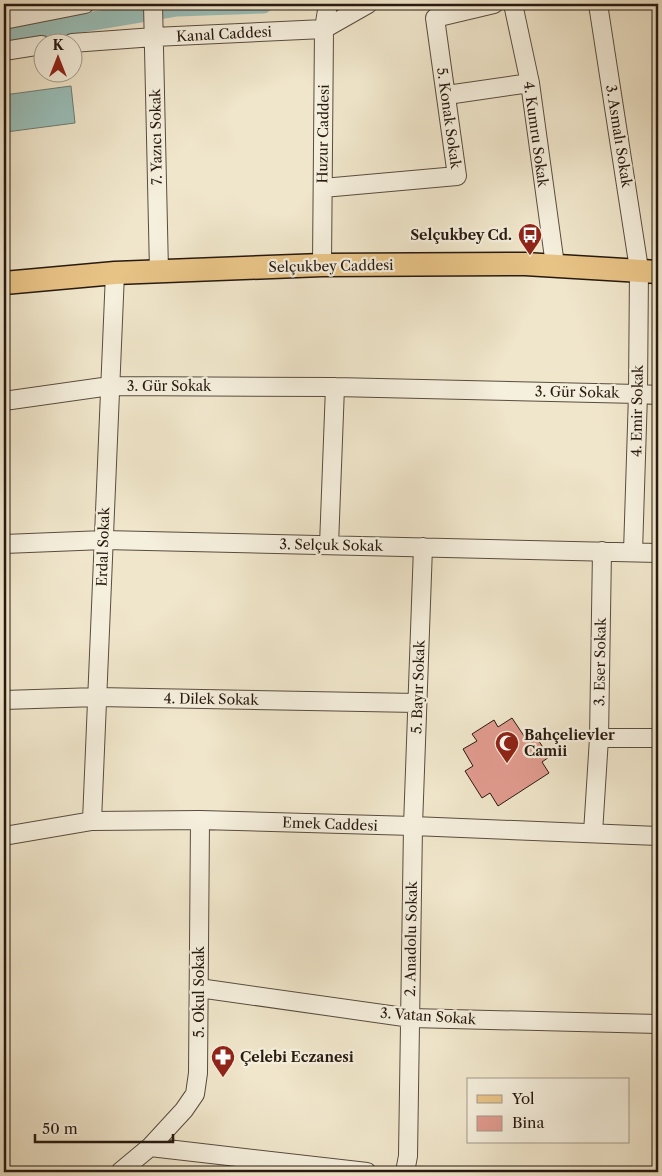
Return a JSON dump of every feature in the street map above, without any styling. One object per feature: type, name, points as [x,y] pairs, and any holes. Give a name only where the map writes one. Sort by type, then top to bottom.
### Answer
[{"type":"main road","name":"Selçukbey Caddesi","points":[[4,283],[114,273],[322,265],[555,265],[649,270]]},
{"type":"street","points":[[4,20],[48,7],[84,4]]},
{"type":"street","name":"7. Yazıcı Sokak","points":[[153,4],[159,271]]},
{"type":"street","name":"Kanal Caddesi","points":[[82,42],[154,37],[326,15],[368,4]]},
{"type":"street","name":"5. Konak Sokak","points":[[323,188],[457,176],[435,18],[494,4]]},
{"type":"street","name":"4. Kumru Sokak","points":[[513,4],[530,83],[555,265]]},
{"type":"street","name":"3. Asmalı Sokak","points":[[598,4],[649,270]]},
{"type":"street","name":"Huzur Caddesi","points":[[322,265],[326,15]]},
{"type":"street","points":[[4,51],[32,47]]},
{"type":"street","points":[[447,95],[530,83]]},
{"type":"street","name":"4. Emir Sokak","points":[[633,552],[638,394],[649,270]]},
{"type":"street","name":"Erdal Sokak","points":[[92,821],[114,273]]},
{"type":"street","name":"3. Gür Sokak","points":[[4,401],[110,386],[335,387],[658,395]]},
{"type":"street","points":[[329,545],[335,387]]},
{"type":"street","name":"3. Selçuk Sokak","points":[[4,544],[104,540],[658,553]]},
{"type":"street","name":"5. Bayır Sokak","points":[[413,826],[423,547]]},
{"type":"street","name":"3. Eser Sokak","points":[[593,833],[599,738],[602,551]]},
{"type":"street","name":"4. Dilek Sokak","points":[[4,700],[97,697],[417,703]]},
{"type":"street","points":[[599,738],[658,738]]},
{"type":"street","name":"Emek Caddesi","points":[[4,836],[92,821],[200,820],[658,836]]},
{"type":"street","name":"5. Okul Sokak","points":[[120,1172],[150,1147],[184,1110],[195,1094],[198,1073],[200,820]]},
{"type":"street","name":"2. Anadolu Sokak","points":[[405,1172],[408,1156],[413,826]]},
{"type":"street","name":"3. Vatan Sokak","points":[[199,988],[410,1018],[658,1024]]},
{"type":"street","points":[[150,1147],[366,1172]]},
{"type":"water","points":[[71,86],[75,123],[6,132],[4,95]]},
{"type":"building","name":"Bahçelievler Camii","points":[[512,718],[524,736],[532,730],[549,757],[542,762],[549,773],[498,806],[490,793],[482,798],[465,771],[473,766],[463,749],[477,741],[472,734],[494,720],[498,727]]},
{"type":"waterway","points":[[4,36],[177,7],[263,4]]},
{"type":"place","name":"Selçukbey Cd.","points":[[530,256]]},
{"type":"place","name":"Bahçelievler Camii","points":[[507,764]]},
{"type":"place","name":"Çelebi Eczanesi","points":[[223,1078]]}]
